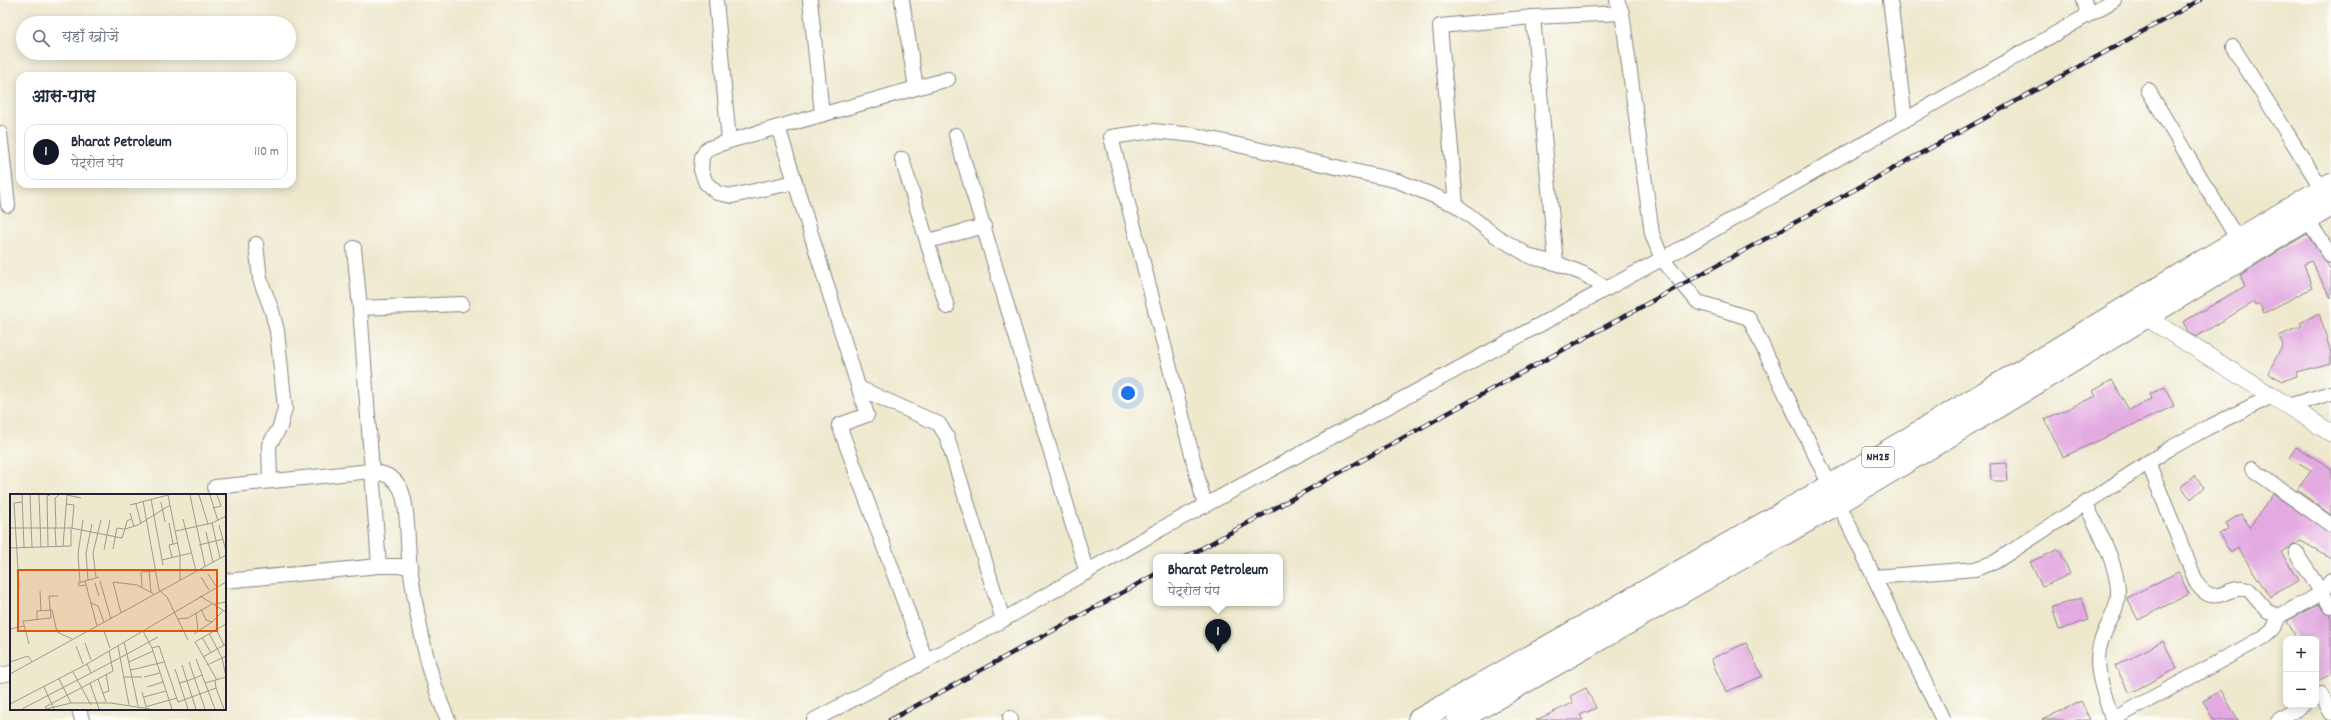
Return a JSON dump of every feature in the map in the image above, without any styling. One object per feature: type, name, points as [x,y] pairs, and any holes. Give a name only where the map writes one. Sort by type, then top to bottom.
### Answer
[{"type":"main road","name":"NH25","points":[[1461,719],[2137,311],[2307,219],[2328,193]]},
{"type":"main road","name":"NH25","points":[[2137,311],[2238,240],[2328,193]]},
{"type":"main road","name":"NH25","points":[[1419,720],[1834,495]]},
{"type":"street","points":[[716,0],[730,141]]},
{"type":"street","points":[[810,0],[822,114]]},
{"type":"street","points":[[902,0],[916,88]]},
{"type":"street","points":[[1890,0],[1905,120]]},
{"type":"street","points":[[2084,0],[2088,15]]},
{"type":"street","points":[[814,720],[1003,620],[1205,506],[1662,259],[2114,0]]},
{"type":"street","points":[[1456,205],[1440,26],[1619,6],[1652,234],[1662,259],[1698,302],[1748,318],[1943,720]]},
{"type":"street","points":[[1533,16],[1556,263]]},
{"type":"street","points":[[2233,48],[2328,193]]},
{"type":"street","points":[[795,182],[732,196],[717,193],[706,183],[701,170],[702,157],[707,149],[730,141],[948,79]]},
{"type":"street","points":[[2148,90],[2238,240]]},
{"type":"street","points":[[778,127],[867,415],[839,425],[926,661]]},
{"type":"street","points":[[1205,506],[1110,137],[1153,131],[1194,135],[1398,181],[1456,205],[1496,236],[1531,257],[1556,263],[1584,274],[1607,289]]},
{"type":"street","points":[[0,133],[1,158],[8,206]]},
{"type":"street","points":[[956,135],[1087,573]]},
{"type":"street","points":[[902,158],[947,307]]},
{"type":"street","points":[[2307,219],[2331,256]]},
{"type":"street","points":[[928,241],[984,226]]},
{"type":"street","points":[[256,244],[260,279],[277,331],[285,408],[280,427],[269,445],[270,481]]},
{"type":"street","points":[[354,248],[360,308],[379,566]]},
{"type":"street","points":[[360,308],[462,304]]},
{"type":"street","points":[[2137,311],[2331,433]]},
{"type":"street","points":[[859,388],[939,424],[947,437],[1003,620]]},
{"type":"street","points":[[2288,406],[2331,393]]},
{"type":"street","points":[[1874,577],[1984,566],[1994,562],[2086,504],[2148,462],[2200,431],[2272,396]]},
{"type":"street","points":[[2148,462],[2197,584],[2203,593],[2213,596],[2240,588],[2249,590],[2268,612],[2279,616]]},
{"type":"street","points":[[2252,469],[2331,525]]},
{"type":"street","points":[[216,494],[215,487],[372,471],[390,475],[400,487],[404,504],[410,566],[437,696],[448,720]]},
{"type":"street","points":[[2086,504],[2112,564],[2118,590],[2118,605],[2100,645],[2098,658],[2100,673],[2112,720],[2264,637],[2274,628],[2279,616],[2322,593],[2331,581]]},
{"type":"street","points":[[2296,553],[2331,608]]},
{"type":"street","points":[[226,581],[379,566],[410,566]]},
{"type":"street","points":[[0,675],[10,673]]},
{"type":"street","points":[[2323,693],[2331,713]]},
{"type":"street","points":[[2279,720],[2298,708]]},
{"type":"street","points":[[79,710],[82,720]]},
{"type":"building","points":[[2307,234],[2331,270],[2331,298],[2311,261],[2304,264],[2312,288],[2264,313],[2259,303],[2256,305],[2254,302],[2196,337],[2189,333],[2183,322],[2245,286],[2240,275]]},
{"type":"building","points":[[2319,313],[2331,353],[2331,363],[2296,372],[2297,376],[2283,381],[2268,373],[2283,345],[2279,336],[2302,326],[2300,323]]},
{"type":"building","points":[[2112,380],[2129,410],[2152,399],[2150,394],[2165,387],[2174,406],[2063,457],[2045,419],[2096,396],[2093,391]]},
{"type":"building","points":[[2296,447],[2331,468],[2331,515],[2297,490],[2311,471],[2289,458]]},
{"type":"building","points":[[2007,463],[2008,481],[1991,481],[1990,464]]},
{"type":"building","points":[[2194,476],[2204,487],[2191,499],[2181,487]]},
{"type":"building","points":[[2273,494],[2331,533],[2331,558],[2301,541],[2281,552],[2299,580],[2270,597],[2238,548],[2231,553],[2219,534],[2229,528],[2226,523],[2241,514],[2250,527]]},
{"type":"building","points":[[2059,549],[2070,574],[2042,587],[2030,562]]},
{"type":"building","points":[[2178,572],[2189,594],[2138,620],[2127,598]]},
{"type":"building","points":[[2082,598],[2089,620],[2059,630],[2052,607]]},
{"type":"building","points":[[2319,604],[2324,612],[2331,615],[2331,674],[2319,680],[2319,636],[2295,636],[2287,621]]},
{"type":"building","points":[[2163,641],[2177,668],[2130,693],[2115,666]]},
{"type":"building","points":[[1746,643],[1762,676],[1726,692],[1711,659]]},
{"type":"building","points":[[1586,688],[1596,708],[1580,715],[1583,720],[1536,720],[1573,703],[1570,696]]},
{"type":"building","points":[[2221,690],[2238,720],[2213,720],[2203,701]]},
{"type":"building","points":[[2081,701],[2090,720],[2042,720]]},
{"type":"railway","points":[[1191,554],[2200,0]]},
{"type":"railway","points":[[890,720],[1153,576]]},
{"type":"place","name":"Bharat Petroleum","points":[[1218,652]]}]
